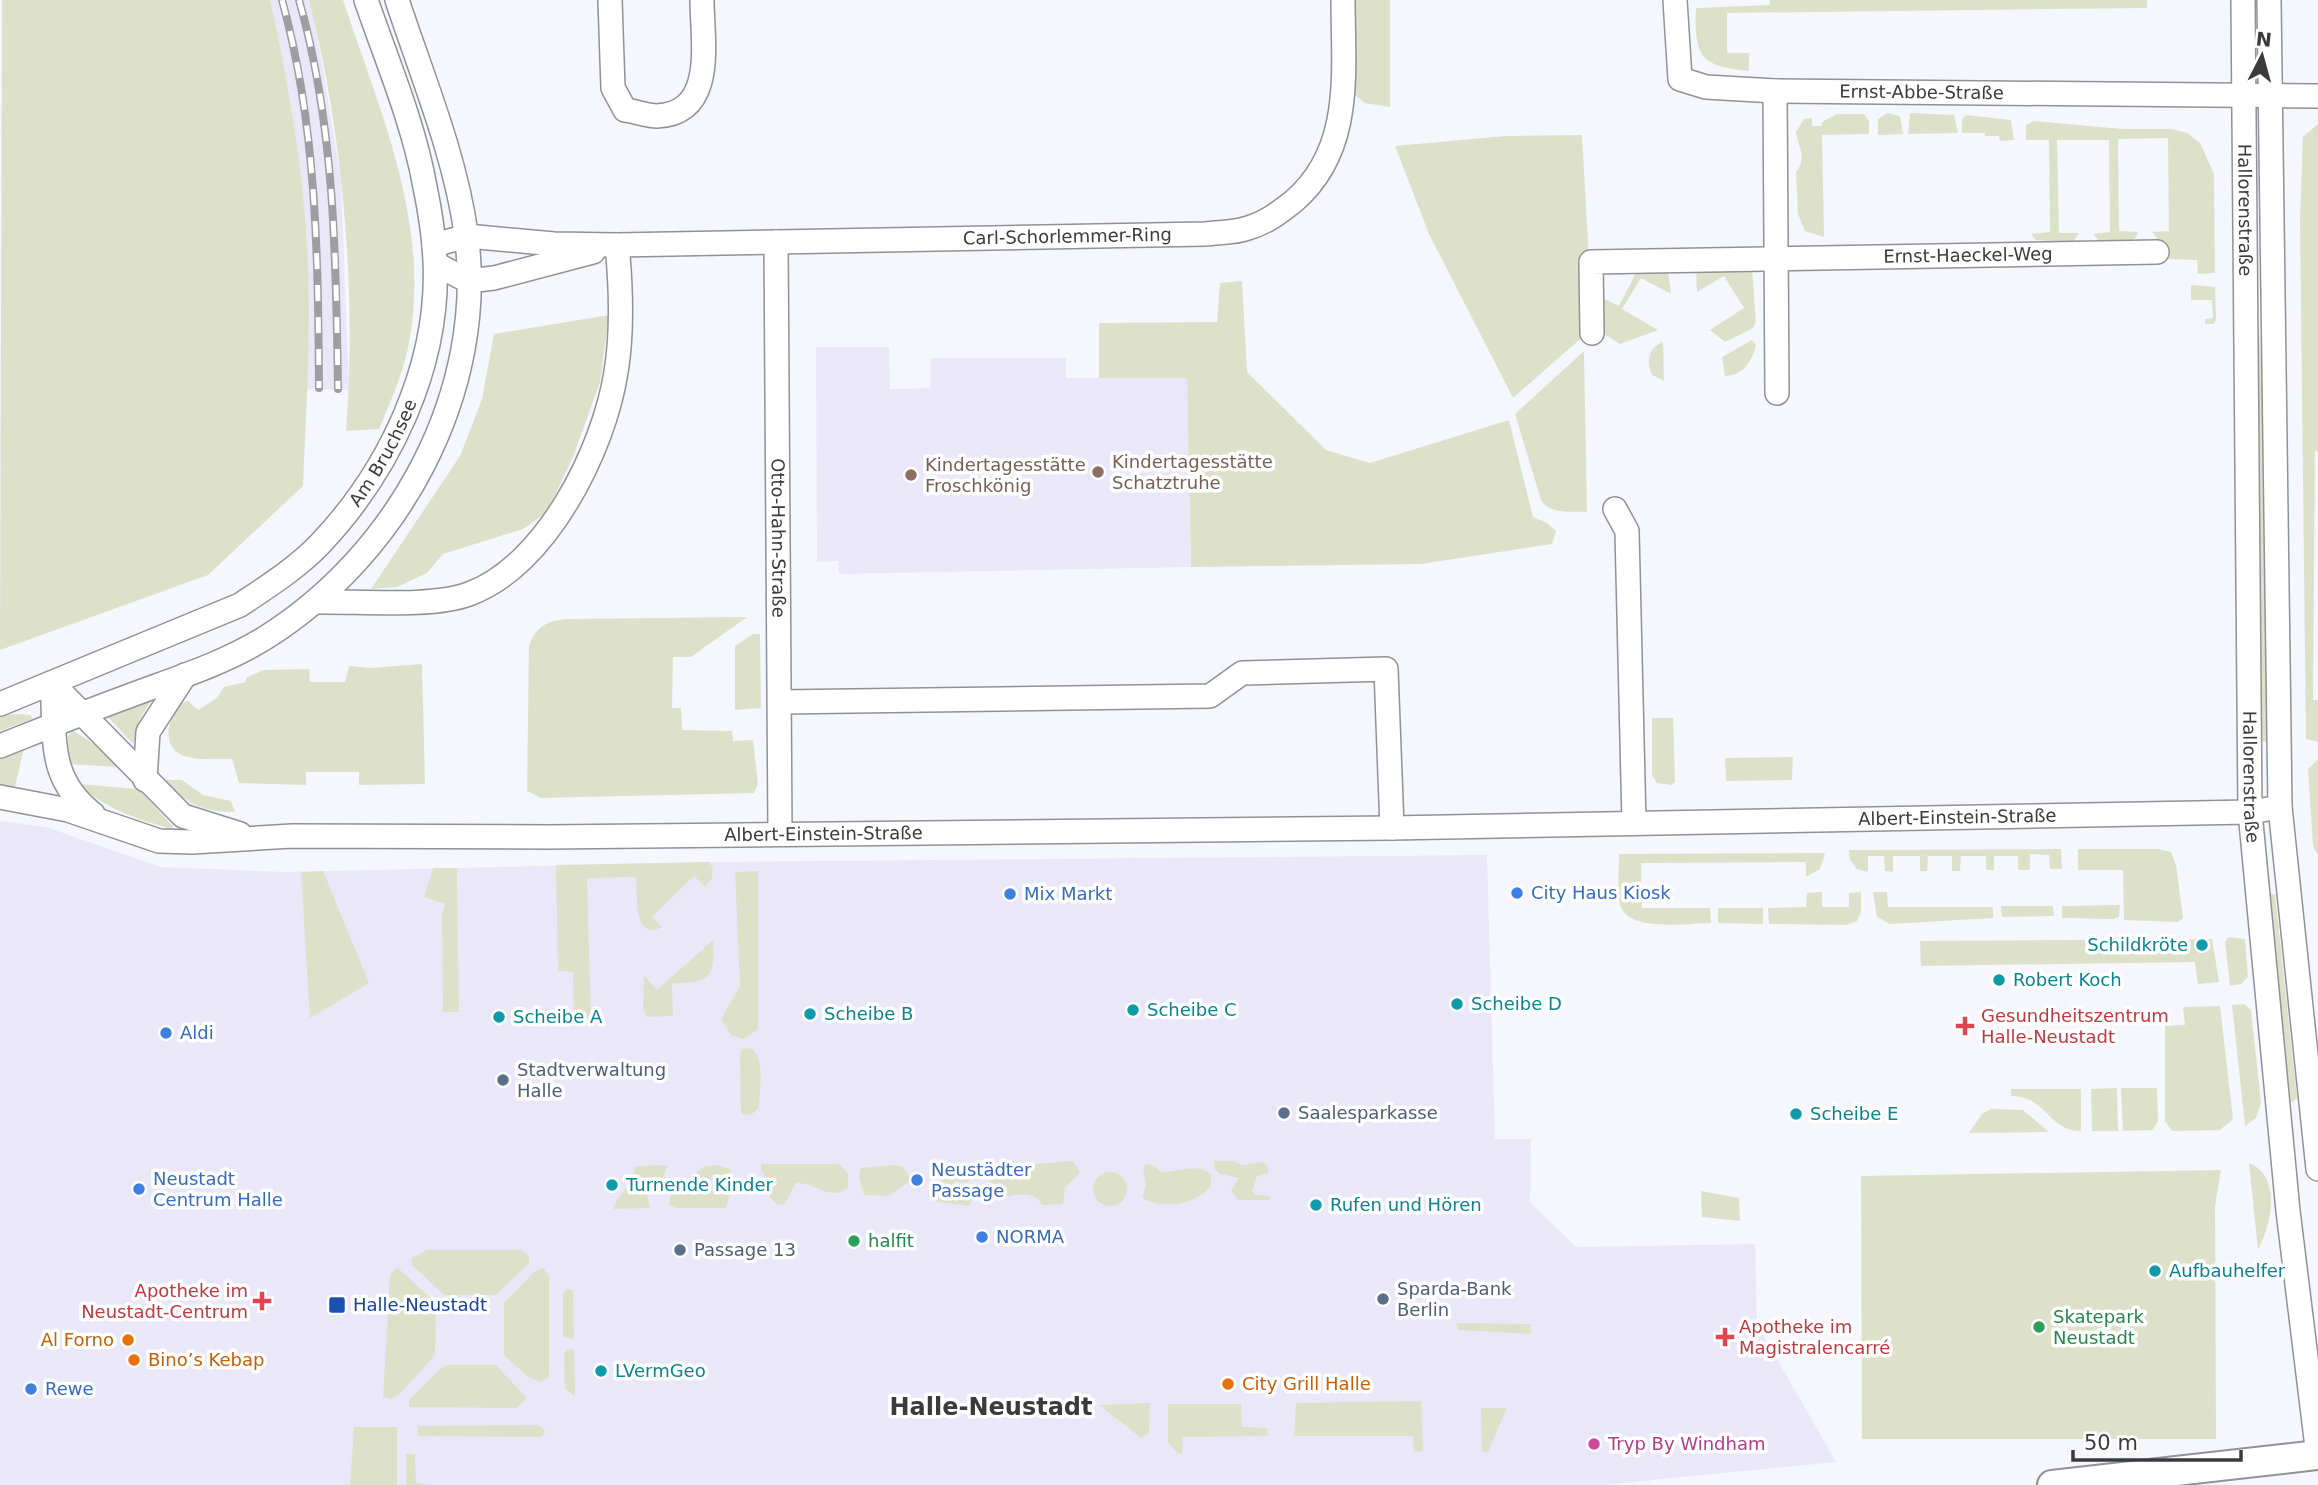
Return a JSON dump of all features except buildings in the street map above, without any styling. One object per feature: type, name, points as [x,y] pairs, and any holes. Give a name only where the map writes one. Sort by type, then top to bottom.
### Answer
[{"type":"main road","points":[[2052,1485],[2318,1456]]},
{"type":"street","name":"Am Bruchsee","points":[[0,704],[240,605],[318,545],[358,499],[378,468],[412,398],[432,313],[435,254],[425,185],[415,147],[366,0]]},
{"type":"street","points":[[0,746],[185,676],[265,638],[316,602],[362,555],[396,512],[423,467],[446,416],[459,364],[468,281],[467,236],[447,152],[397,0]]},
{"type":"street","points":[[610,0],[613,88],[625,110],[657,116],[686,107],[702,85],[702,0]]},
{"type":"street","name":"Carl-Schorlemmer-Ring","points":[[435,254],[467,236],[554,244],[617,244],[1205,233],[1247,229],[1277,215],[1308,188],[1324,167],[1337,139],[1343,99],[1343,0]]},
{"type":"street","name":"Ernst-Abbe-Straße","points":[[1675,0],[1680,79],[1706,87],[1775,91],[2244,96]]},
{"type":"street","name":"Hallorenstraße","points":[[2242,0],[2250,812],[2288,1211],[2318,1456]]},
{"type":"street","name":"Hallorenstraße","points":[[2269,0],[2280,807],[2318,1170]]},
{"type":"street","points":[[1775,91],[1777,393]]},
{"type":"street","points":[[2244,96],[2318,96]]},
{"type":"street","name":"Otto-Hahn-Straße","points":[[776,242],[780,834]]},
{"type":"street","name":"Carl-Schorlemmer-Ring","points":[[468,281],[494,278],[617,244]]},
{"type":"street","points":[[316,602],[446,600],[468,595],[515,569],[539,541],[580,478],[593,450],[616,373],[621,286],[617,244]]},
{"type":"street","name":"Ernst-Haeckel-Weg","points":[[1592,333],[1591,262],[2157,252]]},
{"type":"street","points":[[435,254],[468,281]]},
{"type":"street","points":[[1615,509],[1627,531],[1634,823]]},
{"type":"street","points":[[780,702],[1210,696],[1242,673],[1386,669],[1392,828]]},
{"type":"street","points":[[145,780],[148,732],[185,676]]},
{"type":"street","name":"Albert-Einstein-Straße","points":[[52,683],[183,816],[253,838]]},
{"type":"street","name":"Albert-Einstein-Straße","points":[[52,683],[59,771],[68,790],[104,822]]},
{"type":"street","name":"Albert-Einstein-Straße","points":[[0,797],[68,810],[159,841],[1392,828],[2250,812],[2280,807]]},
{"type":"shaded area","points":[[270,0],[309,0],[315,20],[341,180],[349,390],[307,389],[308,263],[302,187],[290,97]]},
{"type":"shaded area","points":[[816,347],[889,347],[890,389],[930,388],[931,358],[1066,358],[1066,378],[1187,378],[1191,567],[839,574],[838,561],[817,562]]},
{"type":"shaded area","points":[[0,821],[46,827],[161,867],[285,872],[709,862],[1487,855],[1495,1139],[1531,1139],[1530,1202],[1576,1247],[1755,1244],[1757,1324],[1836,1462],[1601,1485],[0,1485]]},
{"type":"green space","points":[[2,0],[270,0],[290,98],[299,164],[306,230],[309,319],[303,486],[208,575],[0,650]]},
{"type":"green space","points":[[309,0],[343,0],[399,171],[408,215],[414,259],[414,303],[408,348],[379,429],[346,431],[350,325],[344,214],[331,104]]},
{"type":"green space","points":[[1355,0],[1390,0],[1390,107],[1365,103],[1352,93]]},
{"type":"green space","points":[[1770,0],[2147,0],[2147,8],[1727,13],[1727,53],[1749,53],[1749,71],[1720,66],[1703,56],[1697,38],[1696,8],[1770,5]]},
{"type":"green space","points":[[1887,113],[1900,116],[1903,134],[1878,135],[1878,119]]},
{"type":"green space","points":[[1910,113],[1954,115],[1958,133],[1908,134]]},
{"type":"green space","points":[[1837,114],[1864,114],[1869,121],[1869,134],[1822,135],[1824,237],[1805,231],[1798,214],[1796,172],[1802,157],[1796,132],[1804,119],[1812,118],[1812,126],[1822,126],[1822,122]]},
{"type":"green space","points":[[1966,115],[2011,120],[2014,140],[2000,141],[1999,136],[1985,136],[1985,133],[1962,133],[1962,119]]},
{"type":"green space","points":[[2034,121],[2122,129],[2171,129],[2187,133],[2200,143],[2214,174],[2215,273],[2198,274],[2197,260],[2166,259],[2166,241],[2159,241],[2152,232],[2169,231],[2168,138],[2118,139],[2119,231],[2138,232],[2136,238],[2130,241],[2100,242],[2093,234],[2110,232],[2109,140],[2057,140],[2059,233],[2079,233],[2073,242],[2036,240],[2031,234],[2050,232],[2049,140],[2026,140],[2026,125]]},
{"type":"green space","points":[[2318,124],[2318,451],[2315,451],[2313,700],[2318,700],[2318,742],[2306,739],[2300,222],[2303,137]]},
{"type":"green space","points":[[1582,135],[1589,260],[1587,333],[1513,398],[1429,234],[1395,146],[1506,136]]},
{"type":"green space","points":[[2256,167],[2258,316],[2268,478],[2271,742],[2256,741],[2249,168]]},
{"type":"green space","points":[[1639,267],[1668,271],[1671,294],[1641,278],[1622,309],[1658,330],[1620,344],[1601,332],[1597,295],[1619,306]]},
{"type":"green space","points":[[1696,269],[1752,270],[1756,322],[1753,328],[1725,342],[1710,330],[1744,308],[1724,276],[1697,292]]},
{"type":"green space","points":[[1242,281],[1247,372],[1326,450],[1370,463],[1509,420],[1533,517],[1547,523],[1556,531],[1552,544],[1421,564],[1191,567],[1187,378],[1099,378],[1099,323],[1217,322],[1220,283]]},
{"type":"green space","points":[[2191,285],[2215,287],[2216,320],[2213,324],[2205,324],[2205,319],[2213,318],[2212,300],[2191,300]]},
{"type":"green space","points":[[609,315],[600,382],[573,457],[547,512],[523,529],[443,554],[427,573],[397,587],[371,589],[460,456],[482,399],[494,334]]},
{"type":"green space","points":[[1752,340],[1756,345],[1749,362],[1737,373],[1725,376],[1722,357]]},
{"type":"green space","points":[[1663,342],[1664,381],[1652,375],[1649,365],[1651,351]]},
{"type":"green space","points":[[1584,351],[1587,512],[1561,511],[1550,508],[1541,500],[1515,414]]},
{"type":"green space","points":[[747,617],[691,657],[673,657],[672,708],[681,708],[682,730],[732,731],[733,741],[753,740],[758,784],[754,793],[541,798],[527,791],[529,646],[535,633],[544,625],[568,619]]},
{"type":"green space","points":[[753,634],[760,634],[761,708],[735,710],[735,646]]},
{"type":"green space","points":[[422,664],[425,784],[359,785],[359,772],[306,772],[306,785],[239,783],[232,759],[193,758],[182,755],[170,744],[171,719],[181,703],[188,701],[198,710],[217,698],[224,687],[246,682],[246,678],[263,670],[309,669],[310,682],[345,682],[349,666],[371,668]]},
{"type":"green space","points":[[151,700],[140,719],[133,744],[107,716]]},
{"type":"green space","points":[[0,715],[31,715],[32,719],[0,731]]},
{"type":"green space","points":[[1652,718],[1673,718],[1675,782],[1671,785],[1657,783],[1652,775]]},
{"type":"green space","points":[[72,730],[102,749],[118,767],[69,764],[68,737]]},
{"type":"green space","points":[[24,748],[15,787],[0,785],[0,757]]},
{"type":"green space","points":[[1793,757],[1792,780],[1726,781],[1725,758]]},
{"type":"green space","points":[[2318,759],[2318,855],[2313,846],[2308,769]]},
{"type":"green space","points":[[166,780],[182,780],[203,795],[231,801],[235,812],[214,811],[197,805],[181,796]]},
{"type":"green space","points":[[78,784],[138,789],[173,826],[172,829],[122,812],[99,800]]},
{"type":"green space","points":[[2061,849],[2062,869],[2050,869],[2049,855],[2030,854],[2030,870],[2018,870],[2018,856],[1994,856],[1994,870],[1986,870],[1986,856],[1961,856],[1960,871],[1952,871],[1952,856],[1928,856],[1927,871],[1920,871],[1920,856],[1893,856],[1893,872],[1885,871],[1884,856],[1868,856],[1868,872],[1857,869],[1850,860],[1849,850]]},
{"type":"green space","points":[[2078,849],[2158,849],[2171,852],[2176,865],[2183,918],[2178,922],[2124,920],[2123,870],[2078,870]]},
{"type":"green space","points":[[1825,853],[1820,869],[1806,877],[1806,862],[1641,863],[1642,908],[1710,908],[1711,923],[1645,923],[1625,913],[1620,904],[1619,854]]},
{"type":"green space","points":[[709,862],[713,868],[712,878],[705,887],[694,876],[652,917],[662,927],[652,930],[646,928],[638,914],[636,877],[587,878],[591,1023],[574,1023],[573,972],[558,971],[556,865]]},
{"type":"green space","points":[[433,868],[457,868],[459,1012],[443,1012],[442,915],[445,904],[424,897]]},
{"type":"green space","points":[[323,871],[369,983],[310,1018],[301,872]]},
{"type":"green space","points":[[758,871],[758,1030],[743,1039],[731,1035],[721,1019],[740,986],[735,872]]},
{"type":"green space","points":[[1822,892],[1822,907],[1849,907],[1849,893],[1861,892],[1861,912],[1857,921],[1846,925],[1769,924],[1768,908],[1806,907],[1807,893]]},
{"type":"green space","points":[[1873,892],[1887,892],[1888,907],[1993,907],[1993,918],[1890,924],[1877,917]]},
{"type":"green space","points":[[2269,894],[2275,894],[2297,1098],[2293,1102],[2288,1101]]},
{"type":"green space","points":[[2120,905],[2119,917],[2113,919],[2062,918],[2062,906]]},
{"type":"green space","points":[[2001,906],[2053,906],[2054,916],[2002,917]]},
{"type":"green space","points":[[1718,908],[1763,908],[1763,924],[1718,923]]},
{"type":"green space","points":[[2229,937],[2245,939],[2248,977],[2241,984],[2230,986],[2225,941]]},
{"type":"green space","points":[[2212,939],[2219,982],[2198,984],[2195,962],[1921,966],[1920,941]]},
{"type":"green space","points":[[713,940],[713,963],[708,976],[694,981],[672,983],[673,1016],[647,1017],[643,1009],[644,975],[657,990]]},
{"type":"green space","points":[[2244,1004],[2251,1010],[2261,1103],[2256,1118],[2245,1126],[2232,1005]]},
{"type":"green space","points":[[2220,1006],[2233,1119],[2220,1130],[2172,1131],[2165,1121],[2165,1026],[2185,1025],[2183,1007]]},
{"type":"green space","points":[[751,1048],[756,1053],[760,1067],[759,1108],[752,1114],[741,1115],[740,1054],[742,1049]]},
{"type":"green space","points":[[2117,1088],[2118,1131],[2092,1131],[2091,1089]]},
{"type":"green space","points":[[2121,1088],[2157,1088],[2158,1121],[2153,1130],[2123,1131]]},
{"type":"green space","points":[[2011,1089],[2081,1089],[2081,1131],[2062,1126],[2033,1102],[2011,1096]]},
{"type":"green space","points":[[1991,1109],[2023,1110],[2049,1132],[1969,1133],[1982,1114]]},
{"type":"green space","points":[[1073,1161],[1080,1173],[1065,1188],[1063,1204],[1042,1205],[1037,1199],[1025,1194],[1005,1197],[991,1195],[990,1172],[995,1164],[1014,1166]]},
{"type":"green space","points":[[1214,1161],[1233,1161],[1242,1165],[1263,1162],[1268,1166],[1268,1173],[1257,1176],[1252,1191],[1257,1195],[1270,1196],[1270,1200],[1238,1200],[1231,1190],[1239,1178],[1220,1174],[1214,1168]]},
{"type":"green space","points":[[2249,1163],[2267,1179],[2270,1190],[2270,1215],[2258,1250]]},
{"type":"green space","points":[[761,1164],[839,1164],[848,1174],[848,1188],[835,1193],[796,1183],[785,1204],[777,1205],[769,1196],[771,1183],[761,1171]]},
{"type":"green space","points":[[1146,1164],[1155,1166],[1160,1172],[1193,1168],[1205,1171],[1211,1174],[1211,1187],[1187,1202],[1169,1205],[1151,1202],[1142,1198],[1146,1185],[1143,1169]]},
{"type":"green space","points":[[668,1165],[663,1177],[646,1190],[650,1208],[613,1209],[630,1183],[635,1166]]},
{"type":"green space","points":[[716,1165],[731,1169],[730,1175],[712,1175],[709,1185],[713,1192],[730,1195],[726,1208],[676,1208],[669,1205],[671,1191],[705,1166]]},
{"type":"green space","points":[[902,1166],[910,1177],[909,1182],[888,1196],[864,1195],[859,1178],[861,1168]]},
{"type":"green space","points":[[961,1170],[970,1179],[967,1183],[955,1181],[953,1196],[972,1199],[970,1206],[938,1202],[928,1196],[930,1189],[950,1171]]},
{"type":"green space","points":[[2221,1170],[2215,1206],[2216,1439],[1862,1439],[1861,1176]]},
{"type":"green space","points":[[1110,1172],[1122,1177],[1127,1189],[1122,1201],[1110,1206],[1098,1201],[1093,1189],[1098,1177]]},
{"type":"green space","points":[[1701,1191],[1739,1198],[1740,1221],[1702,1217]]},
{"type":"green space","points":[[427,1250],[521,1250],[529,1256],[529,1263],[496,1295],[444,1295],[412,1265],[412,1258]]},
{"type":"green space","points":[[397,1267],[436,1303],[435,1355],[401,1393],[391,1399],[383,1397],[390,1275]]},
{"type":"green space","points":[[543,1268],[549,1276],[549,1372],[548,1378],[541,1382],[528,1377],[504,1355],[504,1303],[535,1271]]},
{"type":"green space","points":[[566,1289],[573,1290],[574,1340],[563,1337],[563,1294]]},
{"type":"green space","points":[[1456,1323],[1531,1324],[1531,1334],[1458,1330]]},
{"type":"green space","points":[[568,1349],[574,1350],[575,1397],[565,1389],[564,1354]]},
{"type":"green space","points":[[445,1365],[496,1365],[527,1398],[517,1408],[409,1407],[409,1400]]},
{"type":"green space","points":[[1421,1401],[1423,1451],[1414,1452],[1413,1436],[1294,1436],[1296,1403]]},
{"type":"green space","points":[[1150,1403],[1149,1433],[1141,1438],[1099,1405]]},
{"type":"green space","points":[[1168,1404],[1241,1404],[1242,1427],[1267,1428],[1268,1436],[1183,1437],[1182,1454],[1177,1453],[1168,1442]]},
{"type":"green space","points":[[1481,1408],[1507,1408],[1488,1452],[1482,1452]]},
{"type":"green space","points":[[538,1425],[546,1432],[541,1437],[418,1436],[418,1426]]},
{"type":"green space","points":[[354,1427],[397,1427],[397,1485],[350,1485]]},
{"type":"green space","points":[[406,1454],[415,1454],[416,1483],[429,1485],[406,1485]]},
{"type":"railway","points":[[282,0],[294,48],[309,144],[316,241],[319,388]]},
{"type":"railway","points":[[299,0],[311,48],[327,144],[334,242],[338,389]]},
{"type":"place","name":"Kindertagesstätte Schatztruhe","points":[[1098,472]]},
{"type":"place","name":"Kindertagesstätte Froschkönig","points":[[911,475]]},
{"type":"place","name":"City Haus Kiosk","points":[[1517,893]]},
{"type":"place","name":"Mix Markt","points":[[1010,894]]},
{"type":"place","name":"Schildkröte","points":[[2202,945]]},
{"type":"place","name":"Robert Koch","points":[[1999,980]]},
{"type":"place","name":"Scheibe D","points":[[1457,1004]]},
{"type":"place","name":"Scheibe C","points":[[1133,1010]]},
{"type":"place","name":"Scheibe B","points":[[810,1014]]},
{"type":"place","name":"Scheibe A","points":[[499,1017]]},
{"type":"place","name":"Gesundheitszentrum Halle-Neustadt","points":[[1965,1026]]},
{"type":"place","name":"Aldi","points":[[166,1033]]},
{"type":"place","name":"Stadtverwaltung Halle","points":[[503,1080]]},
{"type":"place","name":"Saalesparkasse","points":[[1284,1113]]},
{"type":"place","name":"Scheibe E","points":[[1796,1114]]},
{"type":"place","name":"Neustädter Passage","points":[[917,1180]]},
{"type":"place","name":"Turnende Kinder","points":[[612,1185]]},
{"type":"place","name":"Neustadt Centrum Halle","points":[[139,1189]]},
{"type":"place","name":"Rufen und Hören","points":[[1316,1205]]},
{"type":"place","name":"NORMA","points":[[982,1237]]},
{"type":"place","name":"halfit","points":[[854,1241]]},
{"type":"place","name":"Passage 13","points":[[680,1250]]},
{"type":"place","name":"Aufbauhelfer","points":[[2155,1271]]},
{"type":"place","name":"Sparda-Bank Berlin","points":[[1383,1299]]},
{"type":"place","name":"Apotheke im Neustadt-Centrum","points":[[262,1301]]},
{"type":"place","name":"Halle-Neustadt","points":[[337,1305]]},
{"type":"place","name":"Skatepark Neustadt","points":[[2039,1327]]},
{"type":"place","name":"Apotheke im Magistralencarré","points":[[1725,1337]]},
{"type":"place","name":"Al Forno","points":[[128,1340]]},
{"type":"place","name":"Bino’s Kebap","points":[[134,1360]]},
{"type":"place","name":"LVermGeo","points":[[601,1371]]},
{"type":"place","name":"City Grill Halle","points":[[1228,1384]]},
{"type":"place","name":"Rewe","points":[[31,1389]]},
{"type":"place","name":"Tryp By Windham","points":[[1594,1444]]},
{"type":"district","name":"Halle-Neustadt","points":[[991,1407]]}]
